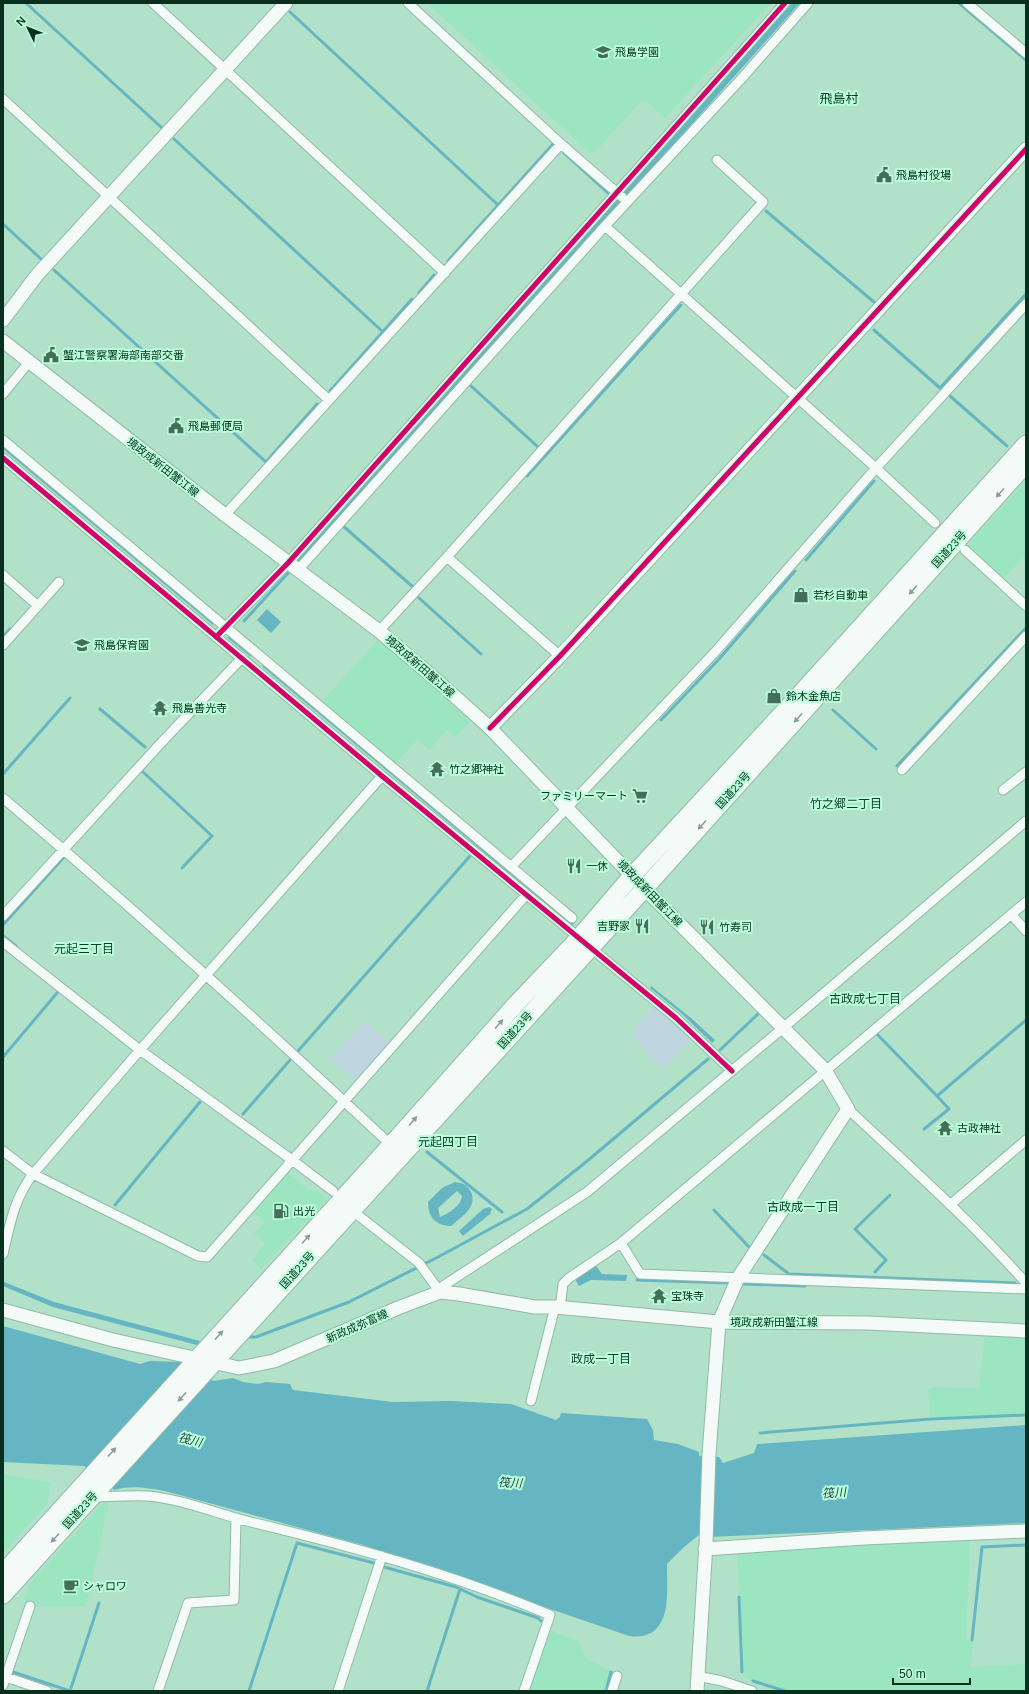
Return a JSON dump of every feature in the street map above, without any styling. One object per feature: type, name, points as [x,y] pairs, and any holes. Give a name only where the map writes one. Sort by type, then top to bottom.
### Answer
[{"type":"highway","name":"国道23号","points":[[3,1595],[391,1145],[517,1003],[576,941],[632,876],[796,698],[1026,444]]},
{"type":"highway","name":"国道23号","points":[[202,1363],[645,888],[1026,464]]},
{"type":"highway","name":"国道23号","points":[[3,1573],[93,1489]]},
{"type":"main road","points":[[3,320],[37,275],[286,3]]},
{"type":"main road","points":[[490,728],[560,656],[1026,149]]},
{"type":"main road","name":"境政成新田蟹江線","points":[[3,341],[225,516],[379,631],[490,728],[568,807],[632,876],[825,1070],[848,1109],[738,1278],[719,1322],[868,1323],[1026,1331]]},
{"type":"main road","name":"新政成弥富線","points":[[3,1310],[202,1363],[239,1368],[274,1361],[398,1308],[440,1292],[535,1307],[719,1322]]},
{"type":"main road","points":[[696,1691],[709,1454],[719,1322]]},
{"type":"main road","points":[[705,1546],[1026,1531]]},
{"type":"street","points":[[153,3],[445,273]]},
{"type":"street","points":[[408,3],[561,144],[627,202]]},
{"type":"street","points":[[293,567],[617,193],[785,3]]},
{"type":"street","points":[[216,637],[293,567],[742,78],[808,3]]},
{"type":"street","points":[[967,3],[1026,53]]},
{"type":"street","points":[[729,67],[742,78]]},
{"type":"street","points":[[3,98],[329,400]]},
{"type":"street","points":[[225,516],[561,144]]},
{"type":"street","points":[[379,631],[447,557],[763,202],[717,160]]},
{"type":"street","points":[[605,226],[876,468],[936,524]]},
{"type":"street","points":[[511,867],[715,652],[876,468],[1026,304]]},
{"type":"street","points":[[3,394],[29,362]]},
{"type":"street","points":[[3,440],[572,918]]},
{"type":"street","points":[[3,458],[382,776],[571,932]]},
{"type":"street","points":[[965,550],[1026,606]]},
{"type":"street","points":[[447,557],[560,656]]},
{"type":"street","points":[[3,575],[38,606]]},
{"type":"street","points":[[3,645],[59,582]]},
{"type":"street","points":[[902,770],[1026,636]]},
{"type":"street","points":[[3,916],[160,744],[242,658]]},
{"type":"street","points":[[1003,790],[1026,772]]},
{"type":"street","points":[[3,1254],[14,1207],[22,1188],[33,1174],[140,1050],[382,776]]},
{"type":"street","points":[[3,798],[63,849],[206,976],[391,1145]]},
{"type":"street","points":[[359,1216],[421,1266],[440,1292],[443,1286],[587,1192],[783,1028],[1026,821]]},
{"type":"street","points":[[3,1151],[33,1174],[198,1256],[206,1257],[526,895]]},
{"type":"street","points":[[531,1401],[558,1308],[563,1284],[569,1278],[621,1243],[1026,902]]},
{"type":"street","points":[[1011,914],[1026,931]]},
{"type":"street","points":[[3,942],[140,1050],[333,1191]]},
{"type":"street","points":[[597,953],[676,1018],[732,1071]]},
{"type":"street","points":[[848,1109],[950,1205],[1026,1283]]},
{"type":"street","points":[[950,1205],[1026,1140]]},
{"type":"street","points":[[621,1243],[640,1274],[1026,1289]]},
{"type":"street","points":[[93,1489],[147,1496],[187,1504],[236,1519],[382,1556],[468,1585],[550,1616],[524,1691]]},
{"type":"street","points":[[158,1691],[188,1603],[234,1600],[236,1519]]},
{"type":"street","points":[[338,1691],[382,1556]]},
{"type":"street","points":[[30,1606],[4,1679],[47,1691]]},
{"type":"street","points":[[612,1691],[617,1676]]},
{"type":"street","points":[[698,1676],[722,1681],[752,1691]]},
{"type":"shaded area","name":"飛島学園","points":[[427,3],[771,3],[665,118],[647,102],[641,101],[595,152],[590,153]]},
{"type":"shaded area","points":[[1026,481],[1026,555],[1004,578],[967,546]]},
{"type":"shaded area","points":[[378,640],[391,649],[470,721],[455,737],[447,730],[429,750],[418,739],[394,765],[321,702]]},
{"type":"shaded area","points":[[653,1007],[692,1039],[662,1070],[630,1033]]},
{"type":"shaded area","points":[[365,1021],[389,1042],[355,1080],[330,1058]]},
{"type":"shaded area","points":[[288,1172],[308,1190],[317,1190],[327,1199],[261,1269],[252,1261],[265,1243],[254,1233],[265,1222],[254,1212]]},
{"type":"shaded area","points":[[985,1334],[1026,1335],[1026,1414],[930,1419],[928,1389],[933,1387],[979,1388]]},
{"type":"shaded area","points":[[3,1474],[51,1482],[47,1504],[3,1553]]},
{"type":"shaded area","points":[[104,1502],[109,1502],[86,1606],[35,1607],[29,1604],[24,1600],[29,1584]]},
{"type":"shaded area","points":[[970,1540],[966,1640],[973,1641],[970,1667],[1026,1664],[1026,1691],[787,1691],[744,1677],[737,1552]]},
{"type":"shaded area","points":[[548,1630],[578,1640],[587,1659],[611,1671],[605,1691],[527,1691]]},
{"type":"water","points":[[792,3],[800,3],[300,562],[296,559]]},
{"type":"water","points":[[267,609],[281,622],[271,633],[257,620]]},
{"type":"water","points":[[651,986],[691,1018],[715,1040],[712,1043],[682,1014],[650,988]]},
{"type":"water","points":[[455,1182],[460,1183],[468,1188],[473,1197],[470,1207],[464,1215],[451,1226],[446,1226],[437,1222],[429,1212],[428,1202],[442,1188]],"holes":[[[457,1191],[462,1196],[460,1203],[457,1206],[447,1214],[440,1217],[438,1208]]]},
{"type":"water","points":[[489,1207],[492,1209],[490,1214],[463,1236],[459,1231],[483,1209]]},
{"type":"water","points":[[596,1266],[602,1274],[627,1275],[626,1281],[591,1280],[579,1286],[575,1279]]},
{"type":"water","points":[[4,1282],[54,1302],[200,1341],[197,1345],[53,1307],[3,1286]]},
{"type":"water","name":"筏川","points":[[3,1326],[140,1364],[150,1361],[180,1362],[213,1381],[233,1378],[243,1382],[258,1384],[266,1382],[290,1384],[293,1390],[393,1402],[451,1401],[511,1404],[556,1420],[560,1417],[561,1413],[647,1419],[653,1430],[654,1440],[678,1444],[699,1452],[699,1456],[719,1457],[723,1463],[754,1453],[757,1444],[1026,1425],[1026,1523],[710,1537],[700,1534],[667,1564],[667,1602],[660,1624],[654,1632],[643,1636],[629,1636],[363,1545],[165,1491],[133,1487],[114,1490],[94,1472],[84,1466],[3,1462]]},
{"type":"waterway","points":[[26,3],[162,128]]},
{"type":"waterway","points":[[959,3],[1026,60]]},
{"type":"waterway","points":[[290,12],[498,205]]},
{"type":"waterway","points":[[174,139],[383,332]]},
{"type":"waterway","points":[[448,261],[554,143]]},
{"type":"waterway","points":[[564,153],[608,193]]},
{"type":"waterway","points":[[766,211],[874,302]]},
{"type":"waterway","points":[[3,224],[41,259]]},
{"type":"waterway","points":[[54,270],[266,462],[317,404]]},
{"type":"waterway","points":[[419,293],[434,275]]},
{"type":"waterway","points":[[874,330],[940,388],[1026,294]]},
{"type":"waterway","points":[[330,391],[412,299]]},
{"type":"waterway","points":[[527,476],[681,305]]},
{"type":"waterway","points":[[470,385],[538,447]]},
{"type":"waterway","points":[[950,396],[1007,446]]},
{"type":"waterway","points":[[3,447],[213,623]]},
{"type":"waterway","points":[[806,560],[874,481]]},
{"type":"waterway","points":[[343,526],[413,587]]},
{"type":"waterway","points":[[661,720],[720,658],[795,571]]},
{"type":"waterway","points":[[244,621],[288,573]]},
{"type":"waterway","points":[[419,598],[481,654]]},
{"type":"waterway","points":[[897,766],[1026,628]]},
{"type":"waterway","points":[[3,637],[10,629]]},
{"type":"waterway","points":[[231,634],[229,637],[251,655]]},
{"type":"waterway","points":[[264,666],[572,924]]},
{"type":"waterway","points":[[3,774],[70,698]]},
{"type":"waterway","points":[[100,709],[145,747]]},
{"type":"waterway","points":[[833,710],[876,749]]},
{"type":"waterway","points":[[142,771],[212,836],[182,868]]},
{"type":"waterway","points":[[298,1051],[470,856]]},
{"type":"waterway","points":[[3,925],[64,857]]},
{"type":"waterway","points":[[3,936],[16,946]]},
{"type":"waterway","points":[[3,1057],[57,993]]},
{"type":"waterway","points":[[720,1050],[759,1013]]},
{"type":"waterway","points":[[924,1129],[949,1109],[937,1096],[1026,1020]]},
{"type":"waterway","points":[[877,1034],[937,1096]]},
{"type":"waterway","points":[[250,1337],[256,1337],[349,1302],[438,1257],[527,1209],[586,1162],[708,1059]]},
{"type":"waterway","points":[[243,1114],[290,1060]]},
{"type":"waterway","points":[[115,1205],[200,1102]]},
{"type":"waterway","points":[[427,1152],[502,1212]]},
{"type":"waterway","points":[[875,1272],[886,1260],[855,1229],[890,1195]]},
{"type":"waterway","points":[[714,1210],[750,1248]]},
{"type":"waterway","points":[[764,1255],[789,1274],[1015,1283]]},
{"type":"waterway","points":[[637,1280],[731,1283]]},
{"type":"waterway","points":[[743,1284],[805,1286]]},
{"type":"waterway","points":[[760,1433],[931,1419],[1026,1415]]},
{"type":"waterway","points":[[249,1691],[297,1543],[374,1563]]},
{"type":"waterway","points":[[972,1640],[982,1547],[1026,1545]]},
{"type":"waterway","points":[[384,1567],[456,1587],[477,1597],[538,1618],[541,1621]]},
{"type":"waterway","points":[[427,1691],[460,1589]]},
{"type":"waterway","points":[[739,1597],[742,1672]]},
{"type":"waterway","points":[[71,1688],[99,1603]]},
{"type":"waterway","points":[[13,1672],[70,1691]]},
{"type":"waterway","points":[[606,1691],[611,1672]]},
{"type":"waterway","points":[[753,1681],[785,1691]]},
{"type":"cycle path","points":[[216,637],[288,563],[785,3]]},
{"type":"cycle path","points":[[490,728],[560,656],[1026,149]]},
{"type":"cycle path","points":[[3,458],[382,776],[676,1018],[732,1071]]},
{"type":"place","name":"飛島学園","points":[[603,52]]},
{"type":"place","name":"飛島村役場","points":[[884,175]]},
{"type":"place","name":"蟹江警察署海部南部交番","points":[[51,355]]},
{"type":"place","name":"飛島郵便局","points":[[176,426]]},
{"type":"place","name":"若杉自動車","points":[[801,595]]},
{"type":"place","name":"飛島保育園","points":[[82,645]]},
{"type":"place","name":"鈴木金魚店","points":[[774,696]]},
{"type":"place","name":"飛島善光寺","points":[[160,708]]},
{"type":"place","name":"竹之郷神社","points":[[437,769]]},
{"type":"place","name":"ファミリーマート","points":[[640,796]]},
{"type":"place","name":"一休","points":[[574,866]]},
{"type":"place","name":"吉野家","points":[[642,926]]},
{"type":"place","name":"竹寿司","points":[[707,927]]},
{"type":"place","name":"古政神社","points":[[945,1128]]},
{"type":"place","name":"出光","points":[[281,1211]]},
{"type":"place","name":"宝珠寺","points":[[659,1296]]},
{"type":"place","name":"シャロワ","points":[[71,1586]]},
{"type":"district","name":"飛島村","points":[[839,98]]},
{"type":"district","name":"竹之郷二丁目","points":[[846,804]]},
{"type":"district","name":"元起三丁目","points":[[84,949]]},
{"type":"district","name":"古政成七丁目","points":[[865,999]]},
{"type":"district","name":"元起四丁目","points":[[448,1142]]},
{"type":"district","name":"古政成一丁目","points":[[803,1207]]},
{"type":"district","name":"政成一丁目","points":[[601,1359]]}]
